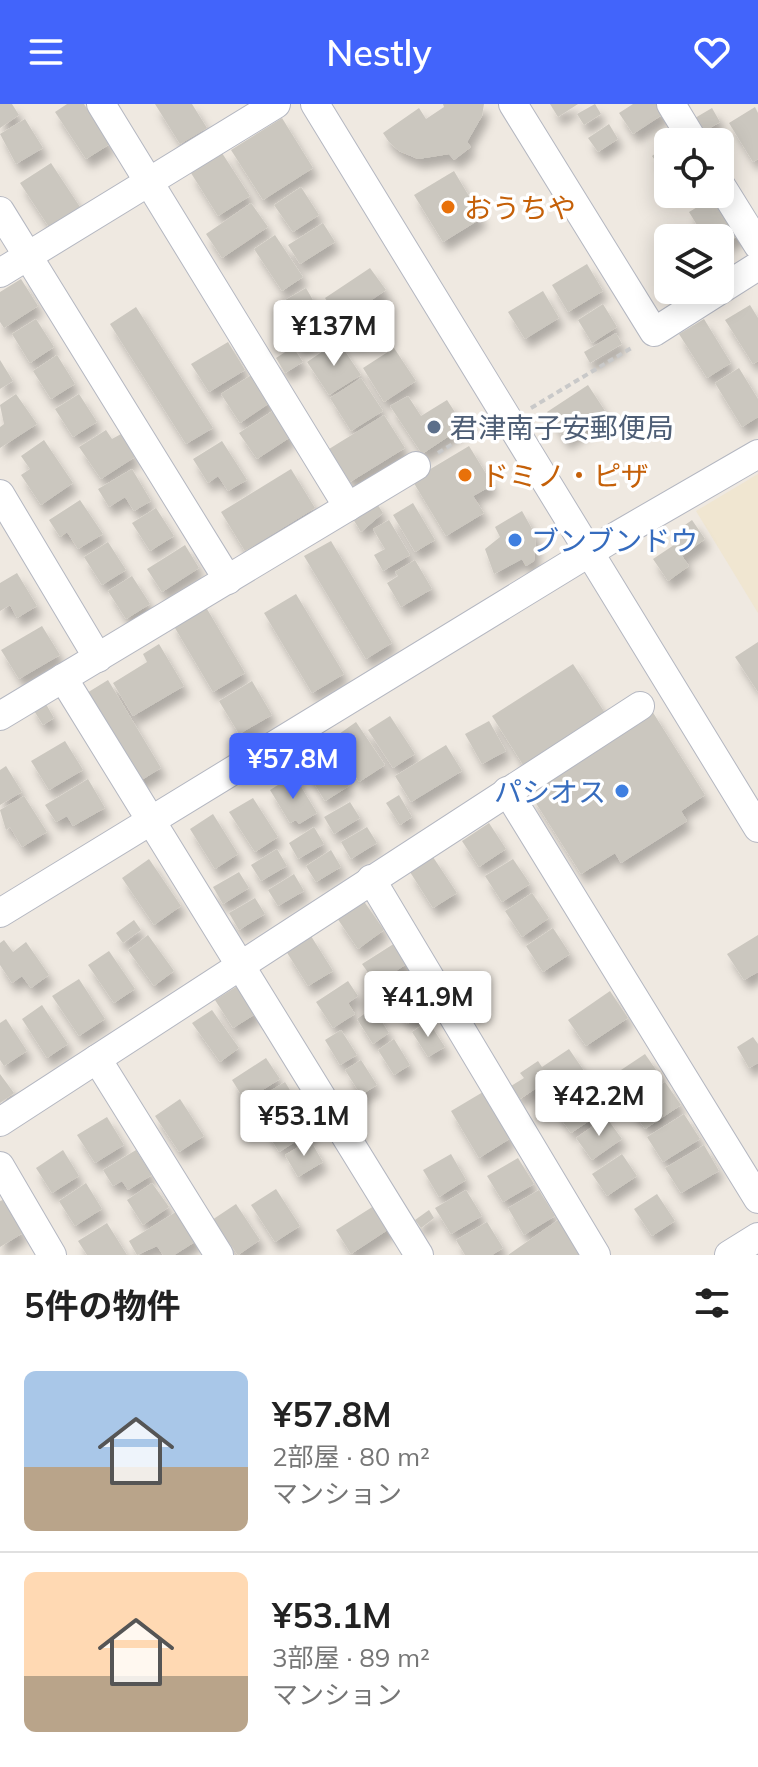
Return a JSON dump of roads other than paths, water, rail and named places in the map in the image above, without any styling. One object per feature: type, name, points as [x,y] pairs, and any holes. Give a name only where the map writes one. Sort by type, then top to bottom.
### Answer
[{"type":"street","points":[[101,104],[348,507]]},
{"type":"street","points":[[0,273],[276,104]]},
{"type":"street","points":[[315,104],[497,423],[589,553],[758,828]]},
{"type":"street","points":[[513,104],[654,332],[758,266]]},
{"type":"street","points":[[671,104],[686,128]]},
{"type":"street","points":[[734,206],[758,245]]},
{"type":"street","points":[[0,211],[228,580]]},
{"type":"street","points":[[0,913],[589,553],[758,454]]},
{"type":"street","points":[[0,716],[416,466]]},
{"type":"street","points":[[0,494],[98,658]]},
{"type":"street","points":[[63,678],[419,1255]]},
{"type":"street","points":[[0,1122],[640,706]]},
{"type":"street","points":[[507,791],[758,1199]]},
{"type":"street","points":[[371,879],[596,1255]]},
{"type":"street","points":[[97,1059],[219,1255]]},
{"type":"street","points":[[0,1166],[52,1255]]},
{"type":"street","points":[[729,1255],[758,1237]]},
{"type":"place","name":"おうちや","points":[[448,207]]},
{"type":"place","name":"君津南子安郵便局","points":[[434,427]]},
{"type":"place","name":"ドミノ・ピザ","points":[[465,475]]},
{"type":"place","name":"ブンブンドウ","points":[[515,540]]},
{"type":"place","name":"パシオス","points":[[622,791]]}]
